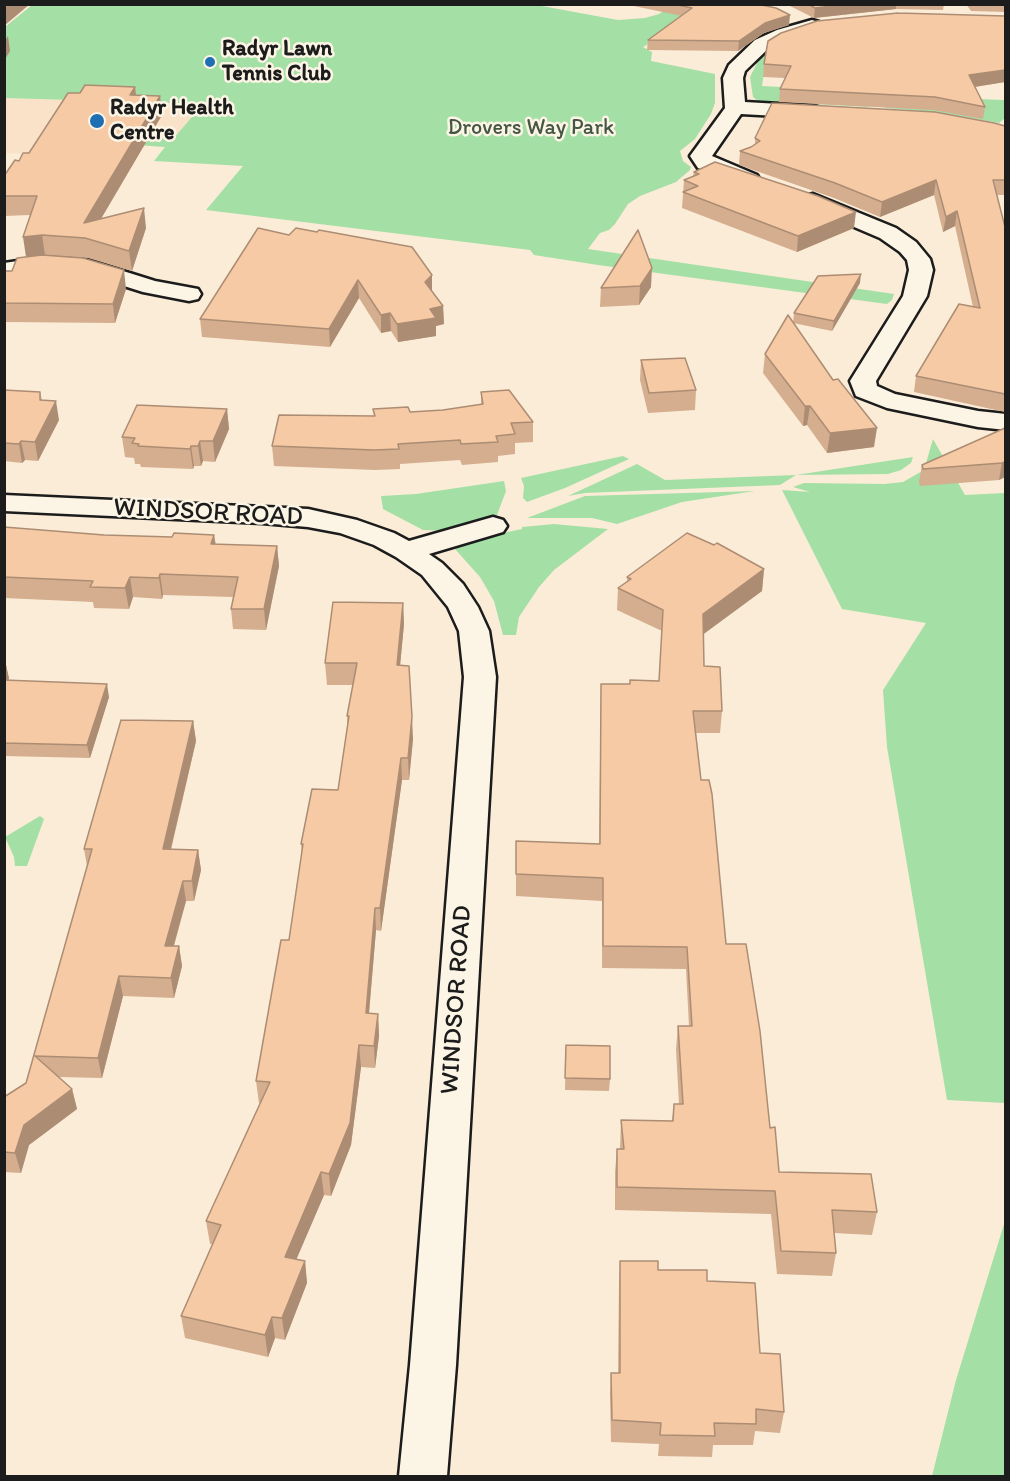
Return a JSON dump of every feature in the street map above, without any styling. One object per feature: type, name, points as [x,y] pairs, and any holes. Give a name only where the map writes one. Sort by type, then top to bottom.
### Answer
[{"type":"street","points":[[811,21],[762,44],[741,62],[733,78],[735,108],[723,129],[704,151],[701,160],[783,192],[825,205],[880,229],[901,241],[918,259],[921,270],[915,296],[863,381],[865,390],[887,400],[978,419],[1005,422]]},
{"type":"street","points":[[735,108],[831,113]]},
{"type":"street","points":[[4,270],[45,264],[88,267],[151,287],[189,294]]},
{"type":"street","name":"WINDSOR ROAD","points":[[4,503],[262,514],[308,518],[347,526],[384,539],[432,569],[452,590],[474,631],[480,677],[433,1365],[423,1476]]},
{"type":"street","points":[[406,551],[493,526]]},
{"type":"shaded area","name":"Radyr Health Centre","points":[[4,98],[204,104],[166,147],[122,144],[81,156],[5,153]]},
{"type":"green space","name":"Drovers Way Park","points":[[531,4],[618,20],[645,18],[659,14],[672,5],[708,4],[692,18],[643,47],[652,52],[651,61],[715,74],[715,103],[711,114],[695,139],[680,151],[683,161],[691,167],[690,170],[676,182],[640,196],[628,204],[615,224],[609,230],[600,233],[588,249],[894,294],[892,300],[887,304],[598,265],[534,255],[530,250],[206,210],[243,166],[154,161],[165,147],[121,144],[136,139],[174,138],[203,104],[5,98],[5,27],[32,5]]},
{"type":"green space","points":[[767,52],[762,86],[821,89],[870,99],[869,107],[758,101],[753,97],[750,77],[758,61]]},
{"type":"green space","points":[[884,98],[1004,100],[1005,118],[999,123],[935,112],[885,108]]},
{"type":"green space","points":[[933,439],[965,495],[1005,493],[1005,1103],[947,1100],[887,747],[883,690],[926,623],[842,609],[782,490],[810,492],[793,487],[804,483],[884,484],[903,482],[924,470]]},
{"type":"green space","points":[[623,456],[629,459],[565,488],[527,502],[523,498],[524,486],[521,478]]},
{"type":"green space","points":[[913,457],[911,463],[901,470],[888,474],[796,475]]},
{"type":"green space","points":[[637,464],[665,480],[796,475],[780,485],[585,493],[568,496]]},
{"type":"green space","points":[[504,481],[506,491],[497,515],[448,531],[423,530],[383,509],[381,496],[416,494]]},
{"type":"green space","points":[[755,491],[682,502],[617,524],[592,518],[527,518],[585,496]]},
{"type":"green space","points":[[554,524],[608,529],[554,570],[539,587],[519,617],[516,635],[503,635],[494,601],[480,577],[455,549],[474,539],[522,529],[522,527]]},
{"type":"green space","points":[[40,816],[44,819],[27,866],[15,866],[14,857],[5,837]]},
{"type":"green space","points":[[1005,1221],[1005,1476],[932,1476],[956,1380]]},
{"type":"building","points":[[673,4],[757,4],[776,8],[790,15],[765,23],[739,41],[648,40],[692,8]]},
{"type":"building","points":[[808,4],[848,4],[815,8]]},
{"type":"building","points":[[898,13],[1005,16],[1005,70],[969,75],[985,107],[935,97],[780,89],[791,66],[764,64],[768,41],[781,33],[817,21]]},
{"type":"building","points":[[85,85],[135,87],[130,95],[160,96],[84,223],[144,208],[129,251],[85,238],[42,235],[23,237],[37,196],[4,196],[4,176],[15,160],[19,161],[23,153],[29,153],[68,93],[80,93]]},
{"type":"building","points":[[772,103],[935,112],[1005,126],[1005,180],[993,180],[1005,227],[1005,394],[916,376],[959,304],[980,308],[957,211],[946,217],[936,180],[882,202],[835,183],[740,151],[760,141],[755,138]]},
{"type":"building","points":[[715,162],[818,196],[856,212],[798,236],[683,192],[698,186],[684,180],[699,174],[694,172]]},
{"type":"building","points":[[258,228],[289,235],[296,228],[317,232],[319,230],[412,247],[432,275],[425,282],[443,306],[430,309],[436,318],[397,324],[390,313],[381,315],[358,280],[329,329],[200,319]]},
{"type":"building","points":[[638,230],[652,268],[640,286],[601,288]]},
{"type":"building","points":[[42,255],[83,258],[124,270],[113,304],[4,303],[4,271],[12,271],[17,258]]},
{"type":"building","points":[[861,274],[834,321],[794,313],[818,276]]},
{"type":"building","points":[[788,315],[833,380],[838,379],[877,428],[830,433],[810,406],[805,406],[765,354]]},
{"type":"building","points":[[685,358],[696,390],[649,393],[641,360]]},
{"type":"building","points":[[4,390],[40,392],[40,400],[56,401],[35,442],[4,443]]},
{"type":"building","points":[[509,390],[533,422],[511,423],[515,434],[496,436],[498,442],[461,444],[460,440],[398,444],[399,449],[374,450],[272,446],[279,415],[375,416],[373,409],[408,407],[410,412],[443,410],[483,404],[481,392]]},
{"type":"building","points":[[137,405],[227,409],[213,441],[200,441],[198,446],[191,446],[190,449],[138,446],[139,444],[132,443],[135,438],[122,437]]},
{"type":"building","points":[[1005,428],[1005,462],[923,469],[922,465]]},
{"type":"building","points":[[4,527],[104,535],[172,537],[174,533],[214,535],[211,544],[277,546],[264,609],[231,609],[238,577],[160,574],[159,578],[130,577],[125,588],[90,587],[93,581],[4,577]]},
{"type":"building","points":[[687,533],[714,545],[717,543],[764,569],[703,614],[704,666],[720,667],[722,711],[693,711],[701,780],[709,780],[712,794],[726,944],[746,944],[760,1031],[770,1128],[775,1127],[779,1172],[871,1174],[877,1212],[832,1210],[836,1253],[781,1251],[775,1191],[617,1187],[617,1149],[624,1149],[621,1120],[673,1121],[674,1104],[683,1104],[678,1026],[692,1026],[687,947],[603,946],[603,878],[516,874],[516,841],[600,844],[601,684],[630,684],[630,680],[659,681],[663,610],[618,588],[631,579],[627,577]]},
{"type":"building","points":[[333,602],[403,603],[397,665],[409,666],[412,717],[408,758],[401,758],[380,908],[375,908],[366,1013],[378,1014],[374,1046],[359,1045],[350,1123],[329,1174],[321,1172],[285,1257],[305,1261],[282,1318],[272,1317],[265,1335],[181,1316],[221,1225],[206,1221],[270,1082],[256,1081],[281,940],[289,940],[303,844],[301,844],[312,789],[338,790],[349,716],[347,716],[357,663],[325,663]]},
{"type":"building","points":[[4,680],[107,684],[87,745],[4,743]]},
{"type":"building","points":[[121,720],[193,721],[163,849],[198,850],[192,881],[183,881],[165,946],[179,946],[171,978],[119,976],[98,1058],[35,1056],[72,1089],[24,1125],[15,1153],[4,1152],[4,1097],[26,1083],[92,849],[84,849]]},
{"type":"building","points":[[566,1045],[610,1046],[610,1079],[565,1078]]},
{"type":"building","points":[[620,1261],[658,1261],[658,1270],[707,1270],[707,1281],[755,1283],[760,1353],[780,1354],[784,1412],[756,1409],[756,1424],[714,1423],[715,1436],[660,1435],[661,1423],[612,1420],[611,1373],[620,1373]]},
{"type":"place","name":"Radyr Lawn Tennis Club","points":[[210,62]]},
{"type":"place","name":"Radyr Health Centre","points":[[97,121]]}]
